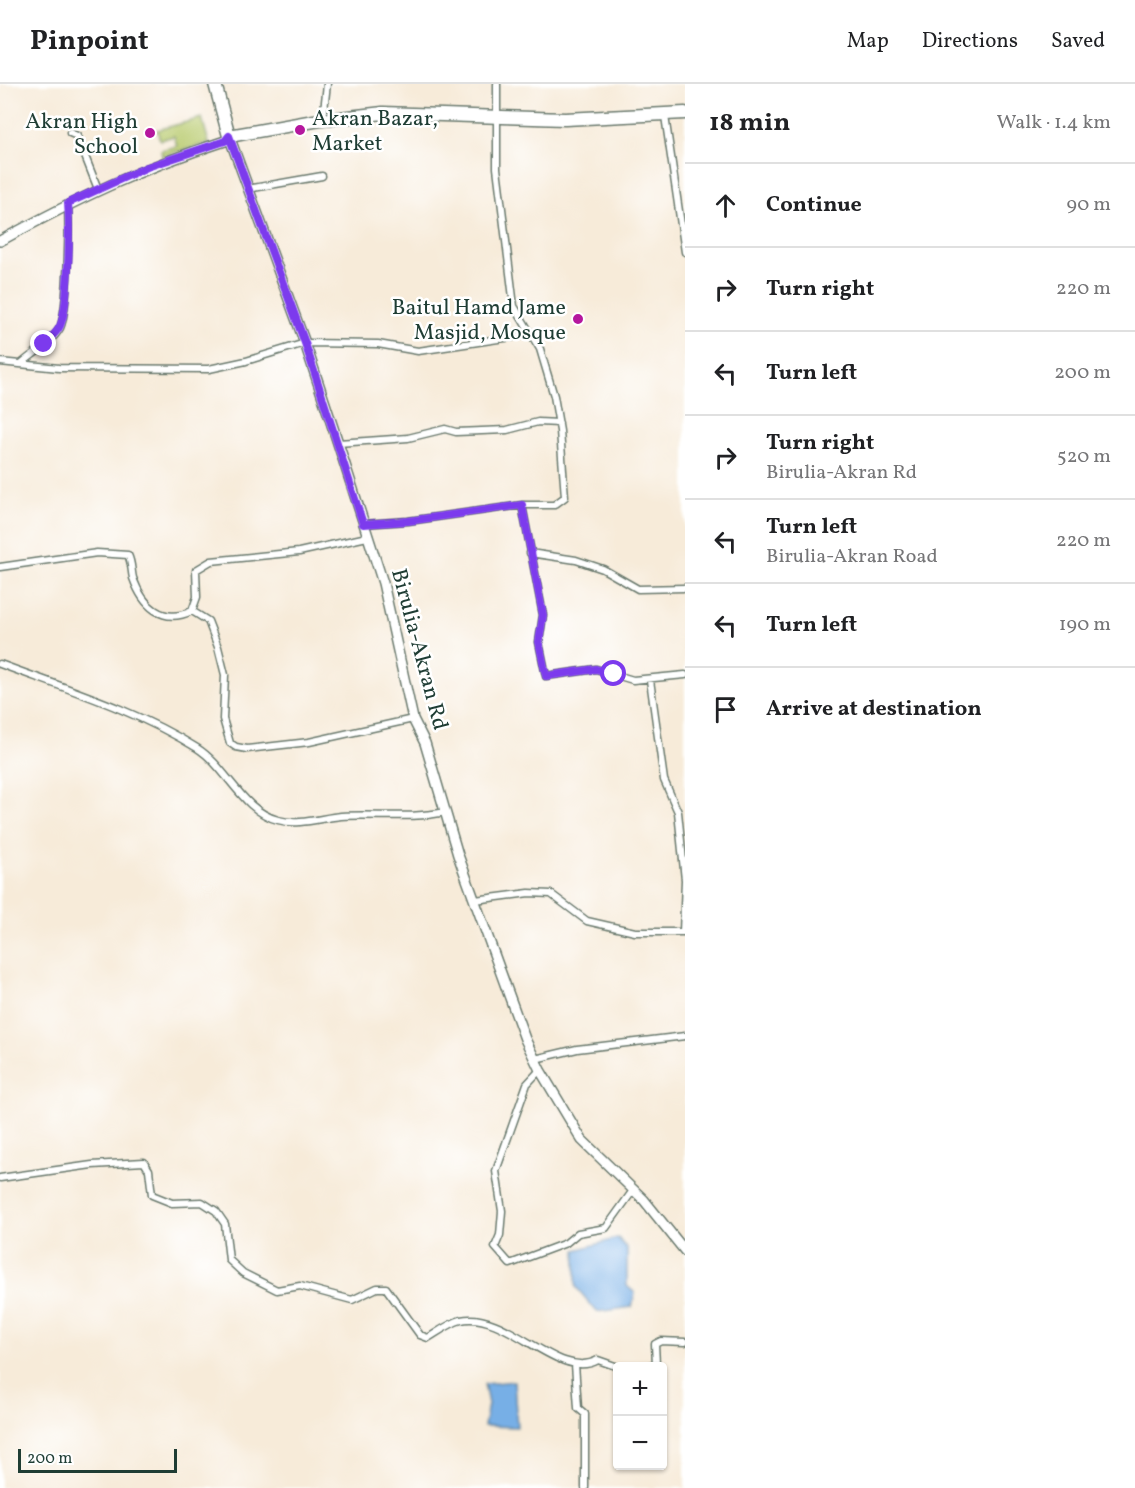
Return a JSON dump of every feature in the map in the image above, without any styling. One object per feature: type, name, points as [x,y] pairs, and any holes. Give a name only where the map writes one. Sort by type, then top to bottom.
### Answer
[{"type":"highway","name":"Birulia-Akran Rd","points":[[215,84],[229,136]]},
{"type":"highway","points":[[229,136],[323,119],[408,111],[565,120],[665,116],[685,113]]},
{"type":"street","points":[[323,119],[327,84]]},
{"type":"street","points":[[363,524],[408,521],[522,505],[554,505],[565,497],[559,423],[545,363],[532,334],[514,306],[501,212],[496,117],[497,84]]},
{"type":"street","points":[[665,116],[685,252]]},
{"type":"street","points":[[70,134],[77,136],[98,189]]},
{"type":"street","name":"Birulia-Akran Rd","points":[[229,136],[305,343],[383,583],[413,718],[424,743],[475,900],[535,1059],[582,1140],[660,1217],[685,1251]]},
{"type":"street","points":[[0,241],[98,189],[147,167],[225,141],[229,136]]},
{"type":"street","points":[[247,189],[322,176]]},
{"type":"street","points":[[22,363],[60,328],[64,312],[70,236],[68,203]]},
{"type":"street","points":[[0,363],[22,363],[59,368],[209,369],[246,362],[305,343],[378,344],[418,351],[532,334]]},
{"type":"street","points":[[338,443],[408,438],[445,429],[456,432],[507,430],[538,422],[559,423]]},
{"type":"street","points":[[522,505],[543,615],[539,642],[546,676],[596,669],[633,680],[685,675]]},
{"type":"street","points":[[0,567],[97,553],[128,555],[140,594],[158,615],[181,616],[192,611],[197,597],[196,570],[211,561],[299,552],[367,537]]},
{"type":"street","points":[[530,554],[576,560],[603,569],[638,589],[685,588]]},
{"type":"street","points":[[192,611],[208,621],[218,647],[225,675],[223,719],[230,743],[236,747],[264,748],[309,742],[413,718]]},
{"type":"street","points":[[0,664],[151,722],[200,750],[221,770],[247,802],[275,820],[296,823],[340,816],[428,815],[446,812]]},
{"type":"street","points":[[475,900],[529,893],[551,894],[587,921],[635,932],[684,932],[685,880],[678,812],[664,780],[650,680]]},
{"type":"street","points":[[535,1059],[577,1049],[685,1036]]},
{"type":"street","points":[[540,1070],[527,1084],[496,1171],[502,1211],[500,1235],[495,1248],[510,1264],[566,1243],[578,1233],[606,1228],[634,1189]]},
{"type":"street","points":[[0,1178],[92,1165],[144,1162],[148,1170],[152,1195],[172,1203],[202,1202],[216,1211],[225,1224],[229,1260],[243,1274],[277,1290],[300,1286],[352,1300],[377,1288],[386,1288],[420,1335],[428,1338],[461,1320],[488,1321],[570,1364],[591,1364],[598,1360],[613,1365]]},
{"type":"street","points":[[656,1362],[655,1344],[660,1341],[685,1342]]},
{"type":"street","points":[[575,1364],[578,1408],[585,1414],[585,1488]]},
{"type":"green space","points":[[202,118],[209,143],[162,156],[161,150],[177,146],[174,136],[160,140],[157,130]]},
{"type":"water","points":[[618,1238],[627,1248],[627,1286],[635,1293],[632,1307],[597,1312],[576,1287],[576,1250]]},
{"type":"water","points":[[514,1381],[517,1427],[484,1426],[488,1404],[484,1384]]},
{"type":"place","name":"Akran Bazar, Market","points":[[300,130]]},
{"type":"place","name":"Akran High School","points":[[150,133]]},
{"type":"place","name":"Baitul Hamd Jame Masjid, Mosque","points":[[578,319]]},
{"type":"route","points":[[44,344],[60,328],[64,312],[66,261],[70,236],[68,203],[147,167],[225,141],[229,136],[305,343],[363,524],[408,521],[522,505],[543,615],[539,642],[546,676],[575,670],[596,669],[614,674]]}]
